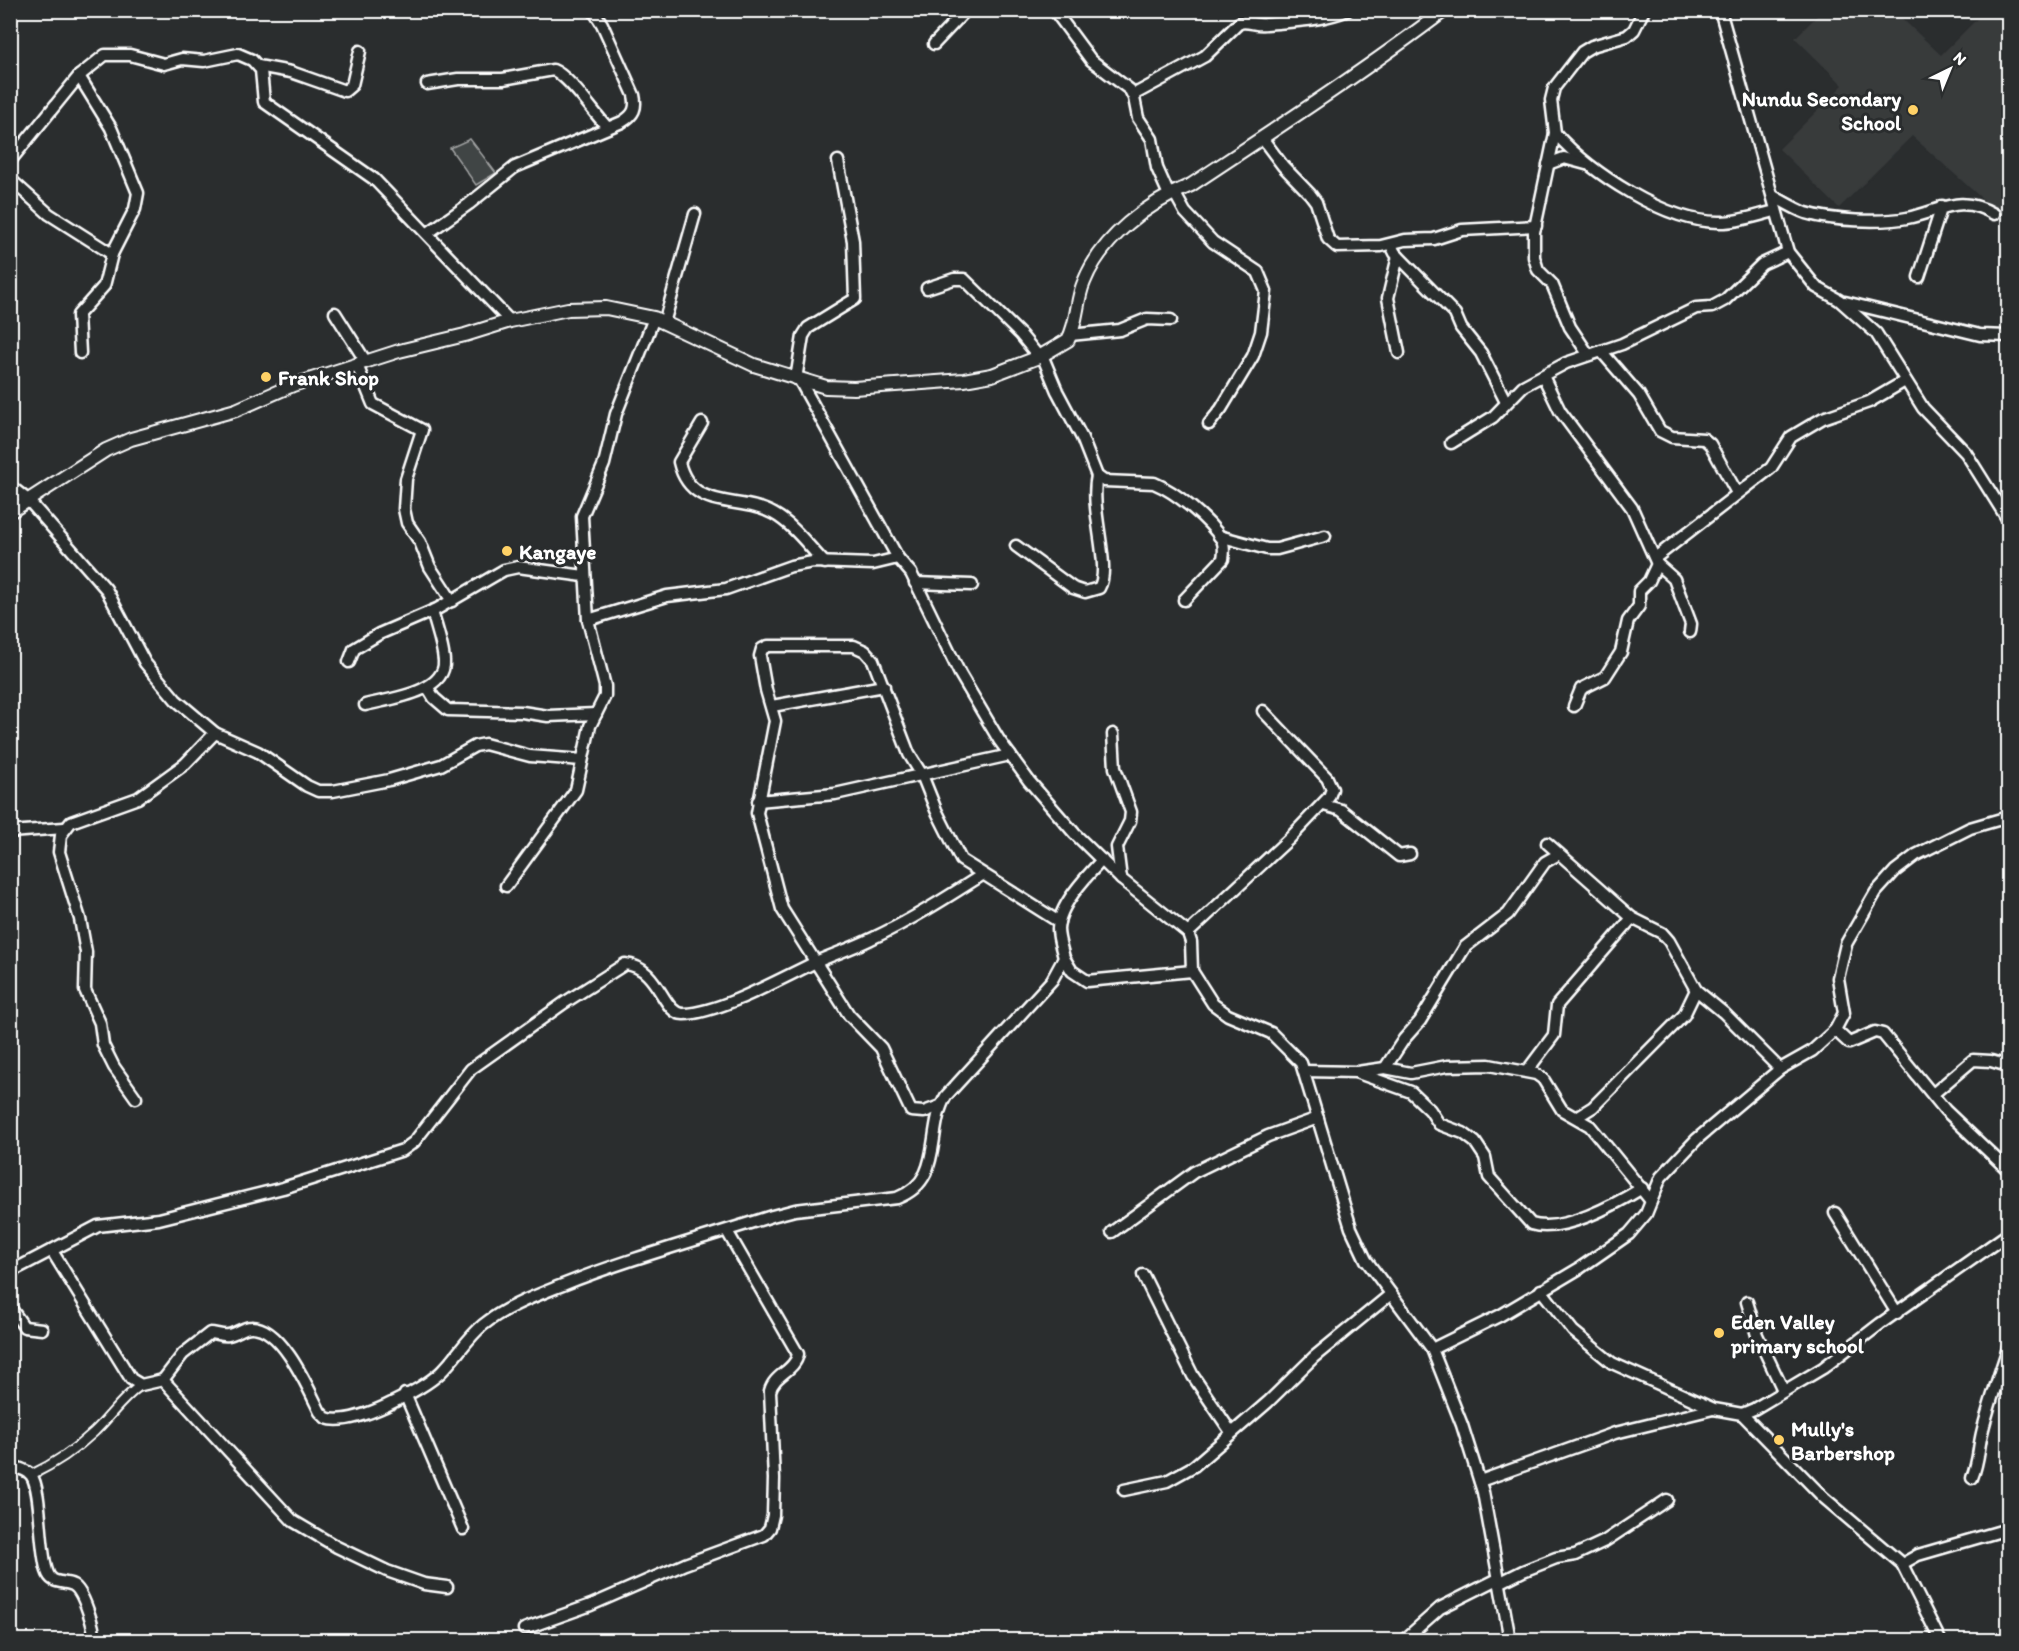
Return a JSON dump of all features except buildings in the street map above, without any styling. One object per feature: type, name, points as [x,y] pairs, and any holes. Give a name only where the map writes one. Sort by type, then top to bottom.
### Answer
[{"type":"street","points":[[428,233],[515,167],[628,118],[636,105],[607,34],[593,10]]},
{"type":"street","points":[[934,44],[966,10]]},
{"type":"street","points":[[1054,10],[1091,60],[1124,85],[1132,95],[1134,110],[1152,139],[1157,168],[1171,194],[1213,242],[1258,272],[1266,291],[1261,332],[1253,357],[1221,410],[1209,424]]},
{"type":"street","points":[[1132,95],[1205,56],[1239,23],[1245,21],[1264,25],[1287,21],[1298,23],[1325,19],[1348,10]]},
{"type":"street","points":[[10,512],[106,450],[131,439],[236,410],[292,385],[361,364],[510,321],[568,309],[606,308],[659,320],[754,365],[826,387],[854,388],[964,380],[1010,370],[1061,345],[1070,335],[1083,283],[1092,266],[1133,219],[1171,194],[1191,185],[1263,138],[1392,51],[1445,10]]},
{"type":"street","points":[[1588,354],[1570,327],[1551,284],[1535,266],[1533,239],[1555,133],[1551,100],[1554,88],[1582,52],[1592,46],[1627,36],[1634,30],[1644,10]]},
{"type":"street","points":[[1720,10],[1788,252],[1816,287],[1839,300],[1876,333],[1923,408],[1966,453],[2008,520]]},
{"type":"street","points":[[258,66],[291,72],[345,91],[352,85],[360,51]]},
{"type":"street","points":[[10,161],[79,76],[98,58],[115,54],[164,64],[182,59],[204,61],[238,54],[252,60],[258,66],[263,78],[264,102],[374,179],[510,321]]},
{"type":"street","points":[[427,84],[458,79],[503,79],[554,70],[569,80],[583,100],[608,127]]},
{"type":"street","points":[[79,76],[111,129],[138,193],[135,209],[112,254],[104,286],[78,315],[80,353]]},
{"type":"street","points":[[1555,133],[1589,164],[1630,192],[1693,219],[1723,222],[1775,211]]},
{"type":"street","points":[[1263,138],[1283,166],[1316,202],[1331,245],[1343,248],[1391,245],[1406,240],[1434,239],[1462,230],[1536,226]]},
{"type":"street","points":[[1548,164],[1564,158],[1582,165],[1589,164]]},
{"type":"street","points":[[838,161],[853,241],[855,299],[808,328],[803,336],[798,380],[898,558],[915,583],[956,666],[1010,755],[1036,789],[1102,860],[1121,879],[1188,933],[1191,942],[1192,971],[1213,1004],[1228,1016],[1271,1032],[1286,1045],[1304,1071],[1352,1228],[1366,1260],[1432,1349],[1458,1414],[1480,1481],[1510,1641]]},
{"type":"street","points":[[10,179],[49,214],[112,254]]},
{"type":"street","points":[[1773,196],[1806,213],[1856,219],[1905,218],[1942,206],[1972,203],[1994,214]]},
{"type":"street","points":[[1919,277],[1942,206]]},
{"type":"street","points":[[506,886],[576,790],[582,760],[596,714],[605,696],[605,686],[588,620],[582,516],[604,464],[616,414],[659,320],[695,214]]},
{"type":"street","points":[[1391,245],[1398,256],[1455,314],[1461,328],[1481,353],[1506,402]]},
{"type":"street","points":[[1451,442],[1493,417],[1515,391],[1588,354],[1601,351],[1696,308],[1712,307],[1725,300],[1762,264],[1788,252]]},
{"type":"street","points":[[1398,256],[1388,298],[1399,353]]},
{"type":"street","points":[[927,288],[954,279],[963,279],[1041,356],[1083,438],[1097,476],[1094,507],[1105,573],[1099,588],[1084,592],[1073,588],[1016,546]]},
{"type":"street","points":[[1839,300],[1980,335],[2008,336]]},
{"type":"street","points":[[336,314],[361,364],[373,404],[422,430],[406,479],[404,509],[407,523],[420,542],[430,567],[452,601]]},
{"type":"street","points":[[1070,335],[1120,330],[1147,319],[1170,320]]},
{"type":"street","points":[[1601,351],[1633,387],[1660,431],[1672,437],[1704,438],[1710,444],[1737,493]]},
{"type":"street","points":[[1543,376],[1560,411],[1632,508],[1656,561],[1674,579],[1690,624],[1690,632]]},
{"type":"street","points":[[1574,706],[1581,689],[1605,677],[1621,652],[1628,621],[1639,606],[1639,591],[1648,581],[1656,561],[1737,493],[1771,468],[1791,437],[1823,418],[1854,408],[1896,389],[1905,381]]},
{"type":"street","points":[[702,423],[679,462],[681,469],[695,488],[712,501],[747,505],[778,516],[825,563]]},
{"type":"street","points":[[1097,476],[1104,481],[1154,483],[1162,486],[1197,512],[1219,536],[1224,546],[1223,559],[1184,600]]},
{"type":"street","points":[[10,486],[29,501],[106,589],[154,677],[214,733],[258,752],[289,775],[318,791],[389,780],[441,765],[475,746],[485,744],[530,756],[582,760]]},
{"type":"street","points":[[1219,536],[1267,549],[1325,536]]},
{"type":"street","points":[[588,620],[667,596],[726,589],[791,566],[813,562],[873,564],[898,558]]},
{"type":"street","points":[[349,662],[354,649],[379,634],[452,601],[504,570],[518,567],[584,576]]},
{"type":"street","points":[[915,583],[972,585]]},
{"type":"street","points":[[365,705],[428,687],[439,678],[444,662],[432,611]]},
{"type":"street","points":[[940,1106],[924,1112],[911,1111],[881,1048],[849,1016],[782,909],[758,823],[758,801],[774,729],[772,706],[760,656],[762,649],[768,646],[854,646],[865,651],[873,660],[909,754],[922,775],[936,810],[961,860],[1059,922]]},
{"type":"street","points":[[772,706],[884,686]]},
{"type":"street","points":[[428,687],[442,707],[455,711],[522,712],[548,716],[596,714]]},
{"type":"street","points":[[1188,933],[1324,805],[1332,789],[1327,778],[1263,711]]},
{"type":"street","points":[[10,832],[64,828],[77,818],[138,798],[185,764],[214,733]]},
{"type":"street","points":[[1113,734],[1115,768],[1131,812],[1127,828],[1118,847],[1121,879]]},
{"type":"street","points":[[758,801],[835,794],[1010,755]]},
{"type":"street","points":[[1324,805],[1341,810],[1399,856],[1410,854]]},
{"type":"street","points":[[1432,1349],[1501,1316],[1580,1268],[1629,1234],[1646,1214],[1661,1178],[1697,1139],[1780,1069],[1812,1051],[1835,1030],[1844,1013],[1838,978],[1846,944],[1876,892],[1895,871],[1916,855],[1970,828],[2008,817]]},
{"type":"street","points":[[64,828],[59,852],[80,919],[86,952],[85,990],[100,1023],[104,1045],[110,1060],[135,1098]]},
{"type":"street","points":[[1547,843],[1632,918],[1662,933],[1669,941],[1696,990],[1724,1013],[1780,1069]]},
{"type":"street","points":[[1385,1068],[1404,1039],[1420,1021],[1466,947],[1508,914],[1545,862],[1558,854]]},
{"type":"street","points":[[1102,860],[1077,888],[1059,922],[1058,932],[1064,958],[1072,971],[1087,981],[1192,971]]},
{"type":"street","points":[[10,1272],[98,1226],[159,1219],[283,1188],[403,1150],[414,1142],[471,1070],[555,1009],[625,964],[644,969],[673,1011],[682,1015],[724,1003],[782,980],[816,962],[871,939],[920,914],[982,875]]},
{"type":"street","points":[[1527,1071],[1554,1035],[1557,1005],[1632,918]]},
{"type":"street","points":[[31,1474],[54,1465],[94,1432],[126,1396],[141,1385],[163,1380],[183,1354],[210,1333],[231,1335],[252,1327],[263,1330],[291,1356],[326,1418],[346,1420],[358,1417],[405,1394],[441,1372],[484,1324],[534,1296],[625,1261],[795,1210],[897,1198],[910,1193],[918,1186],[930,1162],[940,1106],[946,1096],[1052,980],[1064,958]]},
{"type":"street","points":[[1576,1117],[1593,1107],[1684,1015],[1696,990]]},
{"type":"street","points":[[1835,1030],[1849,1044],[1875,1032],[1883,1035],[1958,1123],[2008,1170]]},
{"type":"street","points":[[1933,1094],[1973,1060],[1991,1061],[2008,1066]]},
{"type":"street","points":[[1304,1071],[1357,1072],[1385,1068],[1411,1073],[1447,1066],[1489,1065],[1527,1071],[1543,1079],[1562,1110],[1590,1126],[1651,1201]]},
{"type":"street","points":[[1357,1072],[1411,1092],[1430,1110],[1439,1124],[1463,1133],[1475,1142],[1485,1157],[1489,1177],[1531,1224],[1538,1227],[1591,1215],[1642,1188]]},
{"type":"street","points":[[1590,1126],[1593,1107]]},
{"type":"street","points":[[1112,1232],[1194,1172],[1269,1136],[1318,1118]]},
{"type":"street","points":[[1835,1213],[1897,1313]]},
{"type":"street","points":[[524,1629],[591,1605],[685,1563],[742,1544],[764,1534],[770,1528],[774,1479],[770,1391],[773,1382],[795,1364],[798,1354],[727,1231]]},
{"type":"street","points":[[1541,1290],[1573,1331],[1612,1363],[1714,1409],[1742,1414],[1823,1368],[2008,1234]]},
{"type":"street","points":[[52,1251],[131,1379],[141,1385]]},
{"type":"street","points":[[1143,1275],[1188,1366],[1231,1432]]},
{"type":"street","points":[[1124,1490],[1167,1480],[1194,1466],[1360,1317],[1391,1294]]},
{"type":"street","points":[[1747,1302],[1757,1335],[1783,1390]]},
{"type":"street","points":[[10,1306],[24,1327],[42,1329]]},
{"type":"street","points":[[1972,1478],[1980,1458],[1981,1436],[2008,1348]]},
{"type":"street","points":[[163,1380],[293,1521],[387,1571],[424,1584],[447,1587]]},
{"type":"street","points":[[405,1394],[463,1529]]},
{"type":"street","points":[[1480,1481],[1615,1433],[1714,1409]]},
{"type":"street","points":[[1742,1414],[1830,1504],[1902,1564],[1940,1641]]},
{"type":"street","points":[[10,1465],[31,1474],[38,1488],[38,1517],[49,1577],[55,1582],[72,1584],[78,1590],[91,1621],[95,1641]]},
{"type":"street","points":[[1404,1641],[1440,1608],[1523,1571],[1556,1558],[1575,1555],[1605,1541],[1667,1500]]},
{"type":"street","points":[[1902,1564],[1918,1554],[2008,1529]]},
{"type":"shaded area","name":"Nundu Secondary School","points":[[1822,11],[1894,11],[1941,55],[1985,11],[2008,11],[2008,222],[1912,136],[1839,208],[1779,149],[1843,85],[1795,38]]},
{"type":"shaded area","points":[[470,139],[496,173],[476,185],[450,148]]},
{"type":"place","name":"Nundu Secondary School","points":[[1913,110]]},
{"type":"place","name":"Frank Shop","points":[[266,377]]},
{"type":"place","name":"Kangaye","points":[[507,551]]},
{"type":"place","name":"Eden Valley primary school","points":[[1719,1333]]},
{"type":"place","name":"Mully's Barbershop","points":[[1779,1440]]}]
